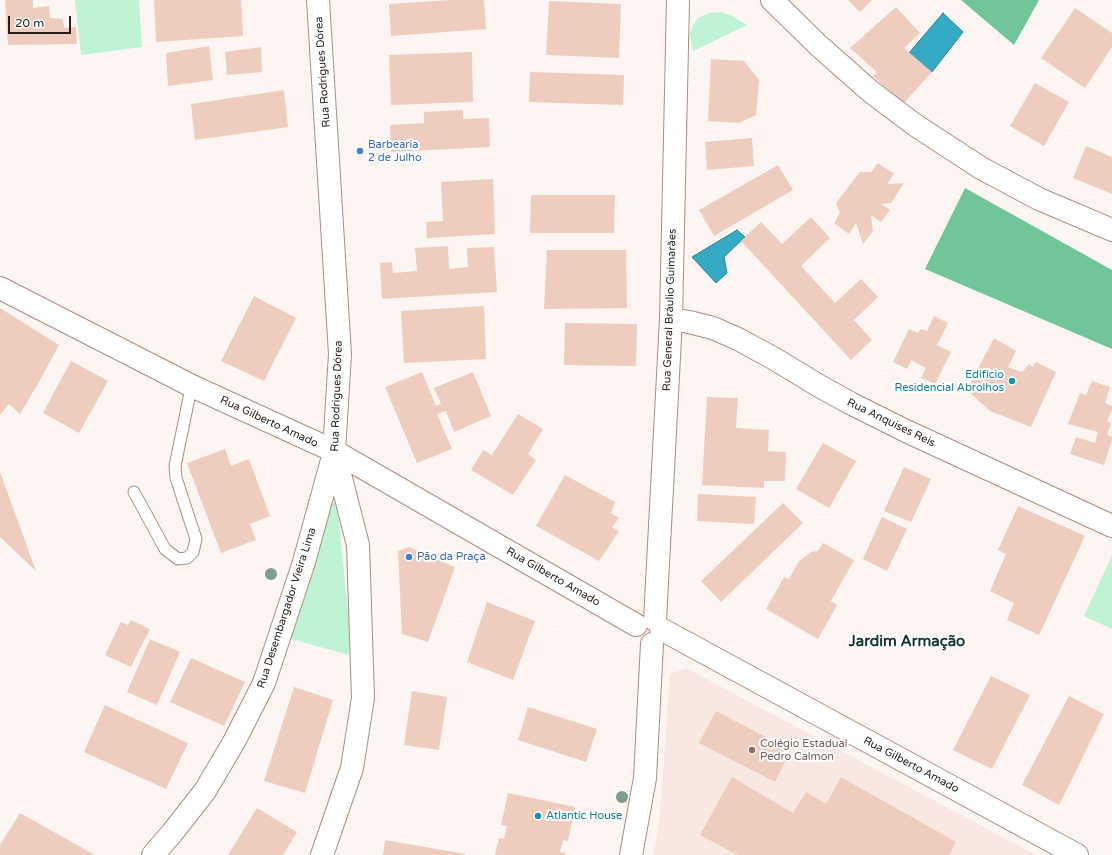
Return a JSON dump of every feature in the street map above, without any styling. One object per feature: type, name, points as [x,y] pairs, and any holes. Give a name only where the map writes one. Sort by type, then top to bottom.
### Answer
[{"type":"street","name":"Rua Rodrigues Dórea","points":[[318,0],[340,354],[334,451],[358,545],[364,698],[352,768],[322,855]]},
{"type":"street","name":"Rua General Bráulio Guimarães","points":[[631,855],[644,778],[651,630],[672,319],[678,0]]},
{"type":"street","points":[[772,0],[818,45],[870,91],[922,129],[982,168],[1039,199],[1112,230]]},
{"type":"street","name":"Rua Gilberto Amado","points":[[0,288],[194,387],[334,451],[651,630],[1078,855]]},
{"type":"street","name":"Rua Anquises Reis","points":[[672,319],[713,328],[738,339],[774,358],[850,403],[913,434],[1112,526]]},
{"type":"street","name":"Rua Desembargador Vieira Lima","points":[[153,855],[205,791],[236,740],[264,683],[304,562],[334,451]]},
{"type":"lane","points":[[134,492],[165,549],[178,559],[187,558],[193,552],[196,539],[176,478],[175,466],[189,398],[194,387]]},
{"type":"shaded area","name":"Colégio Estadual Pedro Calmon","points":[[686,668],[1036,855],[653,855],[659,827],[670,674]]},
{"type":"green space","points":[[75,0],[139,0],[142,47],[81,55]]},
{"type":"green space","points":[[961,0],[1039,0],[1014,45]]},
{"type":"green space","points":[[721,12],[732,16],[747,25],[693,51],[690,34],[692,27],[698,18],[709,13]]},
{"type":"green space","points":[[965,188],[1112,270],[1112,349],[925,269]]},
{"type":"green space","points":[[333,502],[337,503],[349,622],[349,655],[288,638],[327,504]]},
{"type":"green space","points":[[1112,555],[1112,629],[1084,616]]},
{"type":"water","points":[[943,13],[963,32],[932,72],[909,53]]},
{"type":"water","points":[[737,230],[745,237],[724,257],[727,273],[716,283],[692,257]]},
{"type":"building","points":[[5,0],[33,0],[33,8],[49,6],[50,18],[63,19],[64,28],[76,27],[77,44],[8,45]]},
{"type":"building","points":[[154,0],[241,0],[243,36],[156,42]]},
{"type":"building","points":[[450,0],[484,0],[486,29],[391,36],[389,4]]},
{"type":"building","points":[[848,0],[872,0],[860,12]]},
{"type":"building","points":[[549,1],[621,4],[619,58],[546,55]]},
{"type":"building","points":[[896,7],[920,33],[904,48],[932,72],[903,104],[873,76],[877,72],[850,48]]},
{"type":"building","points":[[1075,8],[1112,33],[1112,47],[1085,88],[1041,58]]},
{"type":"building","points":[[209,46],[213,80],[168,86],[166,53]]},
{"type":"building","points":[[261,47],[262,72],[227,75],[225,52]]},
{"type":"building","points":[[472,52],[473,102],[391,105],[389,55]]},
{"type":"building","points":[[711,59],[744,61],[759,80],[756,115],[739,123],[708,121]]},
{"type":"building","points":[[530,72],[624,75],[623,105],[529,102]]},
{"type":"building","points":[[1035,83],[1069,102],[1044,146],[1010,126]]},
{"type":"building","points":[[284,90],[288,127],[195,140],[191,104]]},
{"type":"building","points":[[463,110],[463,119],[489,118],[490,147],[391,152],[390,125],[424,123],[424,112]]},
{"type":"building","points":[[752,138],[754,166],[707,170],[705,142]]},
{"type":"building","points":[[1086,146],[1112,157],[1112,194],[1073,178]]},
{"type":"building","points":[[878,163],[894,174],[887,184],[904,183],[891,203],[881,204],[890,210],[881,222],[871,215],[873,231],[863,244],[856,223],[849,234],[834,223],[840,213],[836,203],[860,172],[871,172]]},
{"type":"building","points":[[778,165],[793,190],[714,236],[699,210]]},
{"type":"building","points":[[493,179],[495,234],[427,238],[426,222],[443,221],[441,182]]},
{"type":"building","points":[[531,195],[615,195],[614,233],[530,233]]},
{"type":"building","points":[[811,217],[830,238],[801,266],[835,303],[861,279],[878,297],[854,320],[872,340],[851,360],[741,241],[761,222],[782,244]]},
{"type":"building","points":[[448,246],[449,269],[468,267],[467,248],[494,247],[497,292],[382,299],[380,263],[392,262],[393,273],[417,271],[415,248]]},
{"type":"building","points":[[547,250],[626,250],[627,308],[544,309]]},
{"type":"building","points":[[254,296],[296,318],[264,381],[221,361]]},
{"type":"building","points":[[484,306],[486,359],[404,363],[401,311]]},
{"type":"building","points":[[0,308],[59,345],[20,414],[9,404],[0,415]]},
{"type":"building","points":[[934,316],[948,323],[937,345],[951,352],[935,384],[921,378],[926,368],[911,360],[907,369],[893,362],[909,329],[918,333],[921,329],[927,331]]},
{"type":"building","points":[[565,323],[637,324],[636,366],[564,365]]},
{"type":"building","name":"Edifício Residencial Abrolhos","points":[[994,338],[1016,351],[1008,367],[1022,372],[1029,364],[1033,367],[1036,362],[1056,372],[1031,427],[990,411],[967,390]]},
{"type":"building","points":[[71,361],[108,381],[79,433],[43,413]]},
{"type":"building","points":[[422,372],[436,406],[441,404],[434,388],[473,372],[491,416],[454,432],[446,411],[437,414],[452,449],[417,463],[385,387]]},
{"type":"building","points":[[1092,381],[1110,387],[1105,403],[1112,406],[1112,410],[1107,421],[1111,424],[1107,435],[1112,437],[1112,440],[1104,465],[1070,454],[1076,437],[1095,443],[1098,432],[1068,424],[1080,393],[1086,395]]},
{"type":"building","points":[[707,397],[738,398],[736,428],[769,430],[768,451],[786,452],[785,481],[764,481],[764,488],[702,485]]},
{"type":"building","points":[[518,414],[543,429],[528,454],[536,460],[513,495],[471,470],[483,450],[492,455]]},
{"type":"building","points":[[823,443],[856,461],[829,508],[796,489]]},
{"type":"building","points":[[225,449],[231,466],[249,459],[270,516],[250,524],[256,540],[221,553],[187,463]]},
{"type":"building","points":[[904,467],[931,479],[911,522],[884,511]]},
{"type":"building","points":[[0,472],[36,571],[0,537]]},
{"type":"building","points":[[565,475],[615,502],[611,513],[619,518],[612,527],[619,531],[599,561],[536,526]]},
{"type":"building","points":[[698,494],[756,497],[754,524],[697,521]]},
{"type":"building","points":[[783,503],[803,523],[721,602],[701,581]]},
{"type":"building","points":[[1018,506],[1085,536],[1039,635],[1007,620],[1014,603],[990,591],[1006,554],[998,550]]},
{"type":"building","points":[[882,517],[907,529],[887,571],[863,559]]},
{"type":"building","points":[[823,543],[854,560],[831,601],[837,605],[818,639],[766,609],[784,577],[789,579],[799,561],[811,552],[818,551]]},
{"type":"building","points":[[409,547],[455,567],[428,642],[402,634],[398,551]]},
{"type":"building","points":[[487,602],[535,621],[513,680],[467,662]]},
{"type":"building","points":[[131,620],[150,629],[131,667],[105,655],[121,622],[128,625]]},
{"type":"building","points":[[150,639],[180,652],[157,705],[127,692]]},
{"type":"building","points":[[191,658],[245,682],[224,726],[170,702]]},
{"type":"building","points":[[991,676],[1030,695],[992,769],[953,750]]},
{"type":"building","points":[[294,687],[333,700],[305,793],[264,781]]},
{"type":"building","points":[[412,691],[447,697],[439,750],[404,745]]},
{"type":"building","points":[[1069,696],[1104,714],[1059,805],[1022,785]]},
{"type":"building","points":[[105,705],[188,743],[166,789],[84,752]]},
{"type":"building","points":[[528,707],[597,729],[586,762],[518,740]]},
{"type":"building","points":[[716,711],[791,750],[775,782],[699,743]]},
{"type":"building","points":[[732,777],[793,813],[806,792],[826,804],[841,777],[956,842],[949,855],[738,855],[700,835]]},
{"type":"building","name":"Atlantic House","points":[[508,793],[575,807],[568,841],[563,840],[560,852],[566,853],[565,855],[495,855],[499,838],[504,839],[507,826],[501,825]]},
{"type":"building","points":[[257,808],[297,832],[283,855],[228,855]]},
{"type":"building","points":[[20,813],[95,855],[0,855],[0,845]]},
{"type":"building","points":[[385,840],[465,854],[465,855],[383,855]]},
{"type":"place","name":"Barbearia 2 de Julho","points":[[360,151]]},
{"type":"place","name":"Edifício Residencial Abrolhos","points":[[1012,381]]},
{"type":"place","name":"Pão da Praça","points":[[409,557]]},
{"type":"place","name":"Colégio Estadual Pedro Calmon","points":[[752,750]]},
{"type":"place","name":"Atlantic House","points":[[538,816]]},
{"type":"district","name":"Jardim Armação","points":[[907,642]]}]
